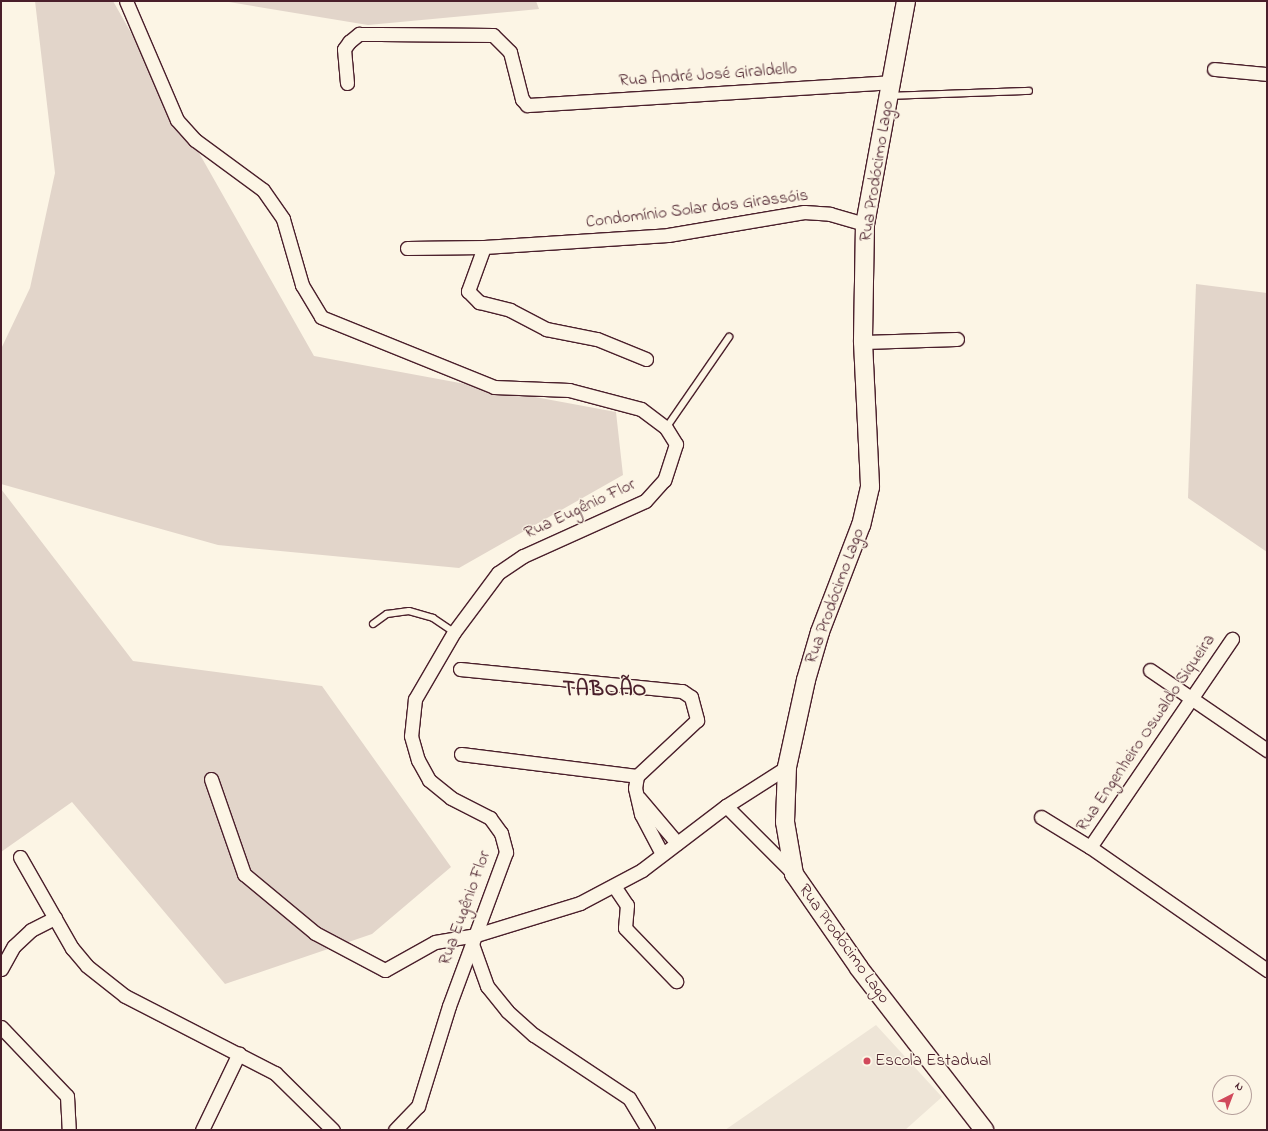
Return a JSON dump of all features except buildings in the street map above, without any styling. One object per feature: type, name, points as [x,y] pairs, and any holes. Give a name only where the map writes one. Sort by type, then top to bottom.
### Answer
[{"type":"main road","name":"Rua Prodócimo Lago","points":[[906,1],[865,224],[863,342],[870,488],[847,568],[816,646],[787,767],[786,822],[794,874],[859,968],[984,1130]]},
{"type":"street","name":"Rua Eugênio Flor","points":[[126,1],[177,120],[195,140],[263,190],[284,219],[302,285],[321,317],[428,359],[468,379],[494,387],[569,390],[593,395],[641,409],[666,428],[676,444],[673,461],[664,480],[645,501],[523,556],[498,573],[454,632],[415,699],[411,736],[418,760],[429,780],[451,798],[490,818],[501,834],[506,852],[502,870],[485,902],[474,940],[446,1012],[418,1106],[395,1130]]},
{"type":"street","name":"Rua André José Giraldello","points":[[347,83],[344,49],[359,34],[493,35],[510,52],[522,99],[527,105],[890,89]]},
{"type":"street","points":[[1214,69],[1267,74]]},
{"type":"street","name":"Condomínio Solar dos Girassóis","points":[[407,248],[484,246],[668,234],[804,212],[865,224]]},
{"type":"street","points":[[484,246],[468,291],[479,302],[510,310],[546,329],[596,340],[646,359]]},
{"type":"street","points":[[863,342],[957,339]]},
{"type":"street","name":"Rua Engenheiro Oswaldo Siqueira","points":[[1090,846],[1232,640]]},
{"type":"street","points":[[460,669],[682,691],[691,697],[697,720],[637,776],[635,788],[652,821],[662,854]]},
{"type":"street","points":[[1150,670],[1267,750]]},
{"type":"street","points":[[461,754],[637,776]]},
{"type":"street","points":[[211,779],[244,874],[315,933],[385,970],[436,942],[474,940],[580,903],[614,886],[662,854],[726,806],[787,767]]},
{"type":"street","points":[[726,806],[794,874]]},
{"type":"street","points":[[1041,817],[1090,846],[1267,970]]},
{"type":"street","points":[[652,821],[676,843]]},
{"type":"street","points":[[20,857],[72,948],[105,982],[125,996],[239,1053],[275,1073],[333,1130]]},
{"type":"street","points":[[614,886],[627,905],[625,928],[676,981]]},
{"type":"street","points":[[1,969],[14,946],[30,930],[55,918]]},
{"type":"street","points":[[474,940],[487,986],[508,1011],[534,1035],[629,1098],[644,1129]]},
{"type":"street","points":[[1,1027],[19,1050],[58,1084],[70,1110],[69,1130]]},
{"type":"street","points":[[202,1130],[239,1053]]},
{"type":"lane","points":[[890,89],[1029,91]]},
{"type":"lane","points":[[666,428],[729,337]]},
{"type":"lane","points":[[373,624],[387,614],[409,611],[433,618],[454,632]]},
{"type":"shaded area","points":[[35,1],[113,1],[314,356],[616,412],[623,475],[459,568],[218,545],[1,484],[1,349],[30,288],[55,173]]},
{"type":"shaded area","points":[[223,1],[536,1],[539,9],[368,25]]},
{"type":"shaded area","points":[[1196,284],[1267,293],[1267,552],[1188,498]]},
{"type":"shaded area","points":[[1,489],[133,661],[322,686],[451,867],[372,934],[225,984],[72,802],[1,852]]},
{"type":"shaded area","name":"Escola Estadual","points":[[876,1025],[942,1097],[905,1130],[725,1130]]},
{"type":"place","name":"Escola Estadual","points":[[867,1061]]},
{"type":"district","name":"TABOÃO","points":[[605,690]]}]
